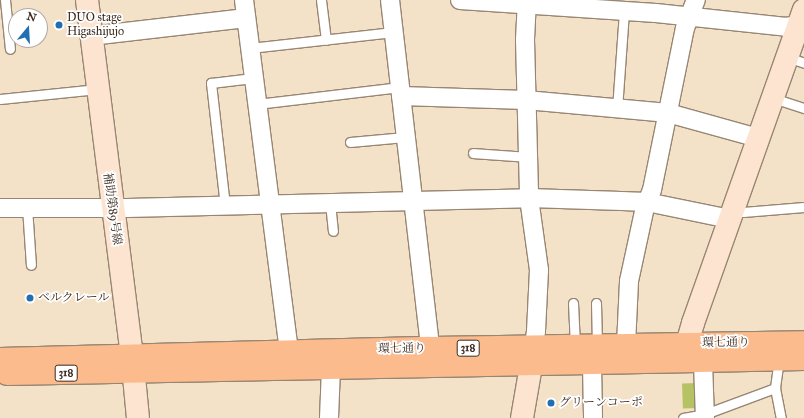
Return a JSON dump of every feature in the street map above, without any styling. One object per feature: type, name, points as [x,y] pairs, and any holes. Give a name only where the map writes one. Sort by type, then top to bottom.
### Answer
[{"type":"main road","name":"環七通り","points":[[0,374],[132,365],[289,351],[430,348],[532,356],[575,346],[595,355],[626,345],[804,342]]},
{"type":"main road","name":"環七通り","points":[[0,359],[132,365],[332,368],[532,356],[595,355],[703,362],[804,359]]},
{"type":"street","name":"補助第89号線","points":[[87,0],[138,418]]},
{"type":"street","points":[[244,0],[289,351]]},
{"type":"street","points":[[390,0],[430,348]]},
{"type":"street","points":[[460,0],[527,3],[689,16],[786,27],[802,19]]},
{"type":"street","points":[[626,345],[629,281],[647,202],[652,190],[689,16],[696,0]]},
{"type":"street","points":[[522,418],[532,356],[539,270],[529,198],[525,40],[527,3]]},
{"type":"street","points":[[91,36],[246,18]]},
{"type":"street","points":[[687,344],[693,323],[773,98],[796,60],[802,19]]},
{"type":"street","points":[[400,92],[526,100],[668,113],[758,138]]},
{"type":"street","points":[[0,208],[225,206],[529,198],[647,202],[731,215]]},
{"type":"street","points":[[593,418],[595,355]]},
{"type":"street","points":[[703,362],[705,416]]},
{"type":"street","points":[[329,418],[332,368]]},
{"type":"lane","points":[[321,0],[326,40]]},
{"type":"lane","points":[[3,4],[10,49]]},
{"type":"lane","points":[[617,109],[624,11]]},
{"type":"lane","points":[[250,48],[393,32]]},
{"type":"lane","points":[[225,206],[211,83],[253,78]]},
{"type":"lane","points":[[0,99],[97,89]]},
{"type":"lane","points":[[257,104],[400,92]]},
{"type":"lane","points":[[773,98],[804,108]]},
{"type":"lane","points":[[350,142],[405,137]]},
{"type":"lane","points":[[473,153],[528,157]]},
{"type":"lane","points":[[330,203],[333,231]]},
{"type":"lane","points":[[28,207],[31,266]]},
{"type":"lane","points":[[731,215],[744,212],[804,208]]},
{"type":"lane","points":[[573,303],[575,346]]},
{"type":"lane","points":[[595,355],[596,303]]},
{"type":"lane","points":[[779,360],[775,388],[781,418]]},
{"type":"lane","points":[[683,418],[705,416],[775,388]]},
{"type":"green space","points":[[698,383],[699,408],[683,409],[682,384]]},
{"type":"place","name":"DUO stage Higashijujo","points":[[59,25]]},
{"type":"place","name":"ベルクレール","points":[[30,298]]},
{"type":"place","name":"グリーンコーポ","points":[[551,403]]}]
